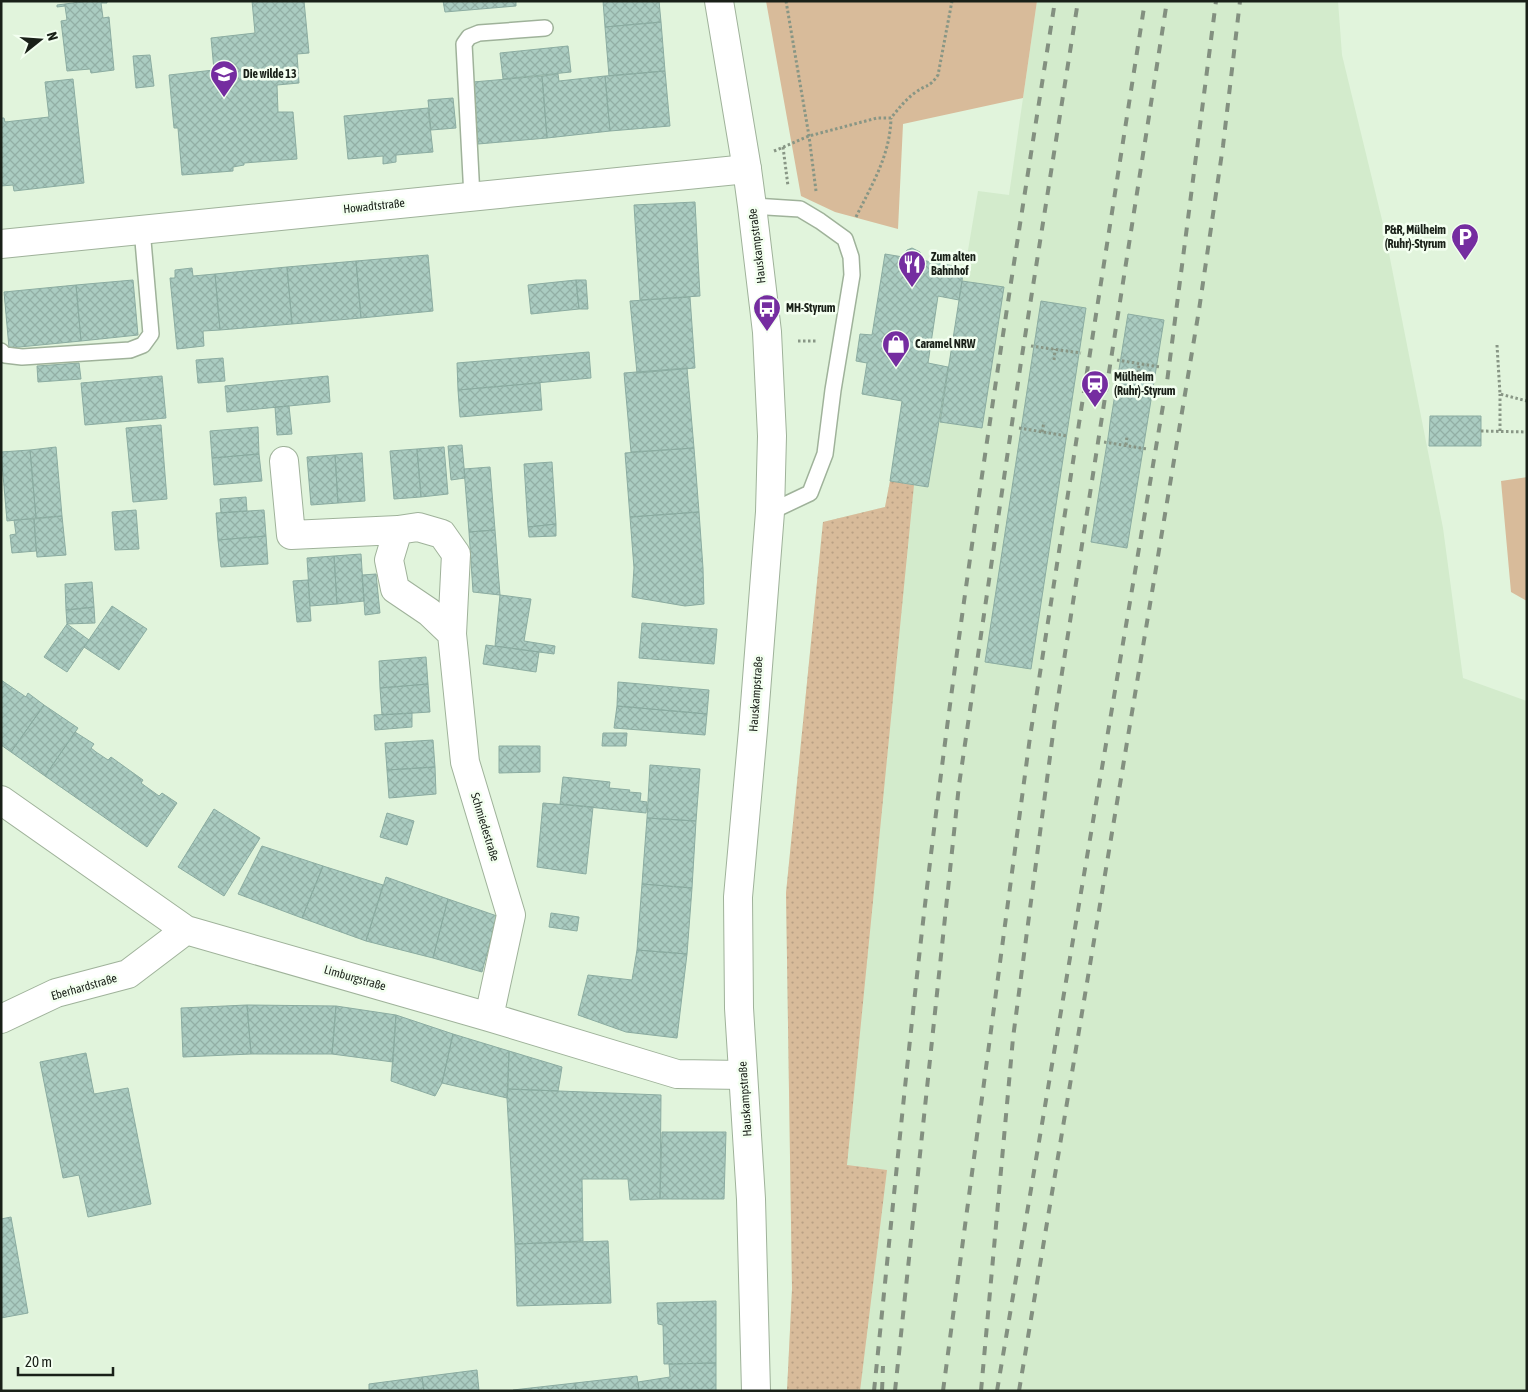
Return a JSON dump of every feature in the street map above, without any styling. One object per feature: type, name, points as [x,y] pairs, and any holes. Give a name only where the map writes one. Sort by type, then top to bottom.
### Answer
[{"type":"street","name":"Hauskampstraße","points":[[719,1],[748,169],[767,332],[772,436],[770,512],[738,897],[739,1008],[751,1199],[756,1391]]},
{"type":"street","name":"Howadtstraße","points":[[1,244],[748,169]]},
{"type":"street","name":"Schmiedestraße","points":[[284,461],[291,535],[398,530],[418,527],[442,534],[456,554],[452,634],[465,762],[511,915],[488,1017]]},
{"type":"street","points":[[398,530],[389,560],[395,588],[428,612],[452,634]]},
{"type":"street","name":"Limburgstraße","points":[[1,800],[186,930],[488,1017],[677,1074],[743,1075]]},
{"type":"street","name":"Eberhardstraße","points":[[1,1019],[56,993],[128,974],[186,930]]},
{"type":"lane","points":[[472,197],[464,44],[469,37],[479,33],[545,28]]},
{"type":"lane","points":[[752,206],[800,209],[845,240],[851,257],[852,275],[833,390],[825,454],[810,493],[770,512]]},
{"type":"lane","points":[[1,351],[5,355],[22,357],[130,350],[143,345],[151,334],[142,230]]},
{"type":"path","points":[[786,1],[809,136],[820,221]]},
{"type":"path","points":[[845,240],[886,153],[891,134],[891,118],[901,104],[917,91],[931,85],[938,75],[952,1]]},
{"type":"path","points":[[748,169],[783,147],[809,136],[877,118],[891,118]]},
{"type":"path","points":[[783,147],[790,208]]},
{"type":"path","points":[[1497,345],[1500,432]]},
{"type":"path","points":[[1031,346],[1081,353]]},
{"type":"path","points":[[1054,360],[1055,349]]},
{"type":"path","points":[[1117,360],[1160,367]]},
{"type":"path","points":[[1138,373],[1139,364]]},
{"type":"path","points":[[1500,394],[1527,401]]},
{"type":"path","points":[[1042,432],[1044,422]]},
{"type":"path","points":[[1018,428],[1067,436]]},
{"type":"path","points":[[1481,431],[1527,432]]},
{"type":"path","points":[[1126,445],[1127,436]]},
{"type":"path","points":[[1104,442],[1147,449]]},
{"type":"shaded area","points":[[766,1],[1037,1],[1023,98],[903,124],[898,229],[835,212],[801,196]]},
{"type":"shaded area","points":[[1037,1],[1338,1],[1342,55],[1384,228],[1443,528],[1463,678],[1527,701],[1527,1391],[787,1391],[792,1289],[786,893],[823,522],[885,507],[890,481],[928,487],[978,191],[1009,195]]},
{"type":"shaded area","points":[[1527,477],[1527,601],[1511,592],[1501,481]]},
{"type":"shaded area","points":[[890,481],[914,485],[847,1165],[887,1170],[860,1391],[787,1391],[792,1289],[786,893],[823,522],[885,507]]},
{"type":"building","points":[[88,1],[107,1],[107,3],[101,3],[103,18],[109,17],[114,70],[91,73],[90,69],[67,71],[61,21],[67,20],[65,6],[57,7],[57,5]]},
{"type":"building","name":"Die wilde 13","points":[[252,1],[304,1],[309,53],[297,54],[299,83],[277,85],[278,112],[293,112],[297,159],[244,163],[244,165],[233,167],[233,171],[182,175],[178,128],[174,128],[169,75],[214,70],[211,38],[255,33]]},
{"type":"building","points":[[443,1],[516,1],[516,6],[445,12]]},
{"type":"building","points":[[603,1],[659,1],[661,22],[605,27]]},
{"type":"building","points":[[661,22],[665,71],[609,76],[605,27]]},
{"type":"building","points":[[568,46],[571,72],[503,79],[500,53]]},
{"type":"building","points":[[150,55],[154,86],[136,88],[133,56]]},
{"type":"building","points":[[665,71],[670,126],[610,131],[605,76]]},
{"type":"building","points":[[558,74],[559,81],[605,76],[610,131],[547,138],[542,76]]},
{"type":"building","points":[[542,76],[547,138],[478,144],[473,82]]},
{"type":"building","points":[[73,79],[84,183],[14,191],[13,185],[1,186],[1,118],[4,118],[5,122],[49,117],[45,82]]},
{"type":"building","points":[[453,98],[456,128],[431,130],[428,100]]},
{"type":"building","points":[[428,108],[433,152],[396,155],[396,162],[383,164],[383,156],[348,159],[344,116]]},
{"type":"building","points":[[695,202],[700,296],[640,300],[634,205]]},
{"type":"building","points":[[912,248],[920,252],[921,260],[964,268],[959,300],[938,296],[928,363],[948,367],[928,487],[890,481],[902,401],[862,394],[867,363],[856,361],[860,334],[872,335],[885,254],[903,257],[907,250]]},
{"type":"building","points":[[428,255],[433,311],[361,318],[356,261]]},
{"type":"building","points":[[356,261],[361,318],[292,324],[287,267]]},
{"type":"building","points":[[287,267],[292,324],[220,330],[215,274]]},
{"type":"building","points":[[192,268],[193,276],[215,274],[220,330],[203,331],[204,346],[177,349],[170,278],[175,278],[175,270]]},
{"type":"building","points":[[133,280],[138,335],[81,341],[76,285]]},
{"type":"building","points":[[576,280],[586,280],[588,309],[579,309]]},
{"type":"building","points":[[576,280],[579,309],[531,314],[528,285]]},
{"type":"building","points":[[962,281],[1004,287],[982,428],[940,422]]},
{"type":"building","points":[[76,285],[81,341],[9,348],[4,292]]},
{"type":"building","points":[[690,297],[695,368],[637,373],[630,301]]},
{"type":"building","points":[[1041,301],[1086,308],[1031,669],[985,662]]},
{"type":"building","points":[[1128,314],[1164,320],[1127,548],[1091,542]]},
{"type":"building","points":[[589,352],[591,378],[458,390],[457,363]]},
{"type":"building","points":[[223,358],[225,381],[198,383],[196,360]]},
{"type":"building","points":[[79,363],[81,379],[38,382],[37,366]]},
{"type":"building","points":[[687,368],[694,448],[631,452],[624,373]]},
{"type":"building","points":[[162,376],[166,418],[85,425],[81,383]]},
{"type":"building","points":[[328,376],[330,402],[227,412],[225,386]]},
{"type":"building","points":[[540,383],[542,410],[460,417],[458,390]]},
{"type":"building","points":[[289,406],[292,434],[277,435],[275,407]]},
{"type":"building","points":[[1430,416],[1481,416],[1481,446],[1429,446]]},
{"type":"building","points":[[161,425],[167,499],[133,502],[126,428]]},
{"type":"building","points":[[258,427],[259,454],[212,458],[210,431]]},
{"type":"building","points":[[462,445],[465,478],[451,480],[448,446]]},
{"type":"building","points":[[56,447],[62,516],[36,518],[30,450]]},
{"type":"building","points":[[444,447],[448,494],[421,497],[417,449]]},
{"type":"building","points":[[694,448],[699,512],[630,517],[625,453]]},
{"type":"building","points":[[417,449],[421,497],[394,499],[390,451]]},
{"type":"building","points":[[30,450],[36,518],[7,521],[1,452]]},
{"type":"building","points":[[362,453],[365,501],[338,503],[335,455]]},
{"type":"building","points":[[259,454],[262,481],[214,485],[212,458]]},
{"type":"building","points":[[335,455],[338,503],[311,505],[307,457]]},
{"type":"building","points":[[552,462],[556,524],[528,527],[524,464]]},
{"type":"building","points":[[490,467],[495,530],[469,532],[464,469]]},
{"type":"building","points":[[246,497],[247,511],[221,513],[220,499]]},
{"type":"building","points":[[136,510],[139,549],[115,550],[112,512]]},
{"type":"building","points":[[264,510],[266,536],[218,540],[216,513]]},
{"type":"building","points":[[699,512],[704,604],[685,606],[632,597],[634,568],[630,517]]},
{"type":"building","points":[[62,516],[66,555],[37,557],[34,519]]},
{"type":"building","points":[[34,519],[36,551],[12,553],[10,535],[16,534],[14,520]]},
{"type":"building","points":[[556,524],[556,536],[529,537],[528,527]]},
{"type":"building","points":[[495,530],[500,595],[473,592],[469,532]]},
{"type":"building","points":[[266,536],[268,564],[221,567],[218,540]]},
{"type":"building","points":[[361,554],[364,601],[337,604],[334,556]]},
{"type":"building","points":[[334,556],[337,604],[310,606],[307,558]]},
{"type":"building","points":[[376,574],[380,613],[365,615],[362,575]]},
{"type":"building","points":[[308,580],[311,621],[297,622],[293,581]]},
{"type":"building","points":[[92,582],[94,607],[66,610],[65,584]]},
{"type":"building","points":[[500,595],[531,599],[524,641],[555,646],[554,654],[495,646]]},
{"type":"building","points":[[112,606],[147,629],[119,670],[84,647]]},
{"type":"building","points":[[94,607],[95,623],[67,624],[66,610]]},
{"type":"building","points":[[642,623],[717,629],[714,664],[639,658]]},
{"type":"building","points":[[67,624],[89,640],[67,672],[44,657]]},
{"type":"building","points":[[486,645],[539,652],[536,672],[483,664]]},
{"type":"building","points":[[426,657],[428,684],[380,688],[379,661]]},
{"type":"building","points":[[1,680],[26,697],[28,693],[44,705],[11,752],[1,745]]},
{"type":"building","points":[[618,682],[709,690],[707,714],[617,706]]},
{"type":"building","points":[[428,684],[430,712],[382,715],[380,688]]},
{"type":"building","points":[[44,705],[78,728],[45,776],[11,752]]},
{"type":"building","points":[[617,706],[707,714],[705,735],[614,728]]},
{"type":"building","points":[[412,713],[412,727],[375,730],[374,715]]},
{"type":"building","points":[[75,732],[94,744],[91,748],[96,752],[108,760],[111,757],[143,780],[141,783],[159,796],[162,793],[177,803],[147,847],[45,776]]},
{"type":"building","points":[[603,733],[627,733],[626,746],[602,746]]},
{"type":"building","points":[[433,740],[435,767],[387,770],[385,743]]},
{"type":"building","points":[[499,746],[540,746],[540,772],[499,773]]},
{"type":"building","points":[[650,765],[700,769],[696,821],[647,818]]},
{"type":"building","points":[[435,767],[436,794],[389,798],[387,770]]},
{"type":"building","points":[[563,777],[610,782],[609,788],[641,793],[640,801],[647,802],[646,813],[560,804]]},
{"type":"building","points":[[543,803],[593,807],[586,874],[537,867]]},
{"type":"building","points":[[214,809],[260,838],[224,896],[178,867]]},
{"type":"building","points":[[387,813],[414,821],[407,845],[380,837]]},
{"type":"building","points":[[647,818],[696,821],[692,888],[642,884]]},
{"type":"building","points":[[262,846],[323,866],[302,918],[238,894]]},
{"type":"building","points":[[323,866],[383,885],[366,941],[302,918]]},
{"type":"building","points":[[386,877],[448,899],[433,958],[366,941]]},
{"type":"building","points":[[642,884],[692,888],[687,954],[637,950]]},
{"type":"building","points":[[448,899],[497,916],[482,972],[433,958]]},
{"type":"building","points":[[551,913],[579,917],[577,931],[549,927]]},
{"type":"building","points":[[637,950],[687,954],[677,1038],[626,1032],[578,1015],[588,975],[632,980]]},
{"type":"building","points":[[247,1005],[251,1054],[183,1057],[181,1008]]},
{"type":"building","points":[[247,1005],[336,1006],[332,1054],[251,1054]]},
{"type":"building","points":[[336,1006],[396,1015],[393,1062],[332,1054]]},
{"type":"building","points":[[396,1015],[453,1034],[442,1083],[435,1096],[391,1081]]},
{"type":"building","points":[[453,1034],[509,1051],[507,1098],[442,1083]]},
{"type":"building","points":[[509,1051],[562,1067],[558,1091],[508,1089]]},
{"type":"building","points":[[86,1053],[94,1094],[128,1088],[151,1204],[88,1217],[79,1175],[63,1178],[40,1062]]},
{"type":"building","points":[[508,1089],[661,1095],[660,1199],[630,1200],[628,1179],[582,1179],[583,1241],[515,1244]]},
{"type":"building","points":[[662,1132],[726,1132],[724,1199],[660,1199]]},
{"type":"building","points":[[11,1217],[28,1313],[1,1318],[1,1219]]},
{"type":"building","points":[[608,1241],[611,1303],[517,1306],[515,1244]]},
{"type":"building","points":[[716,1301],[716,1363],[664,1364],[663,1325],[658,1324],[657,1303]]},
{"type":"building","points":[[716,1363],[716,1391],[639,1391],[638,1382],[670,1377],[669,1364]]},
{"type":"building","points":[[477,1370],[479,1391],[424,1391],[422,1377]]},
{"type":"building","points":[[637,1376],[639,1391],[576,1391],[575,1383]]},
{"type":"building","points":[[422,1377],[424,1391],[369,1391],[369,1384]]},
{"type":"building","points":[[575,1383],[576,1391],[513,1391],[513,1390]]},
{"type":"railway","points":[[874,1391],[905,1086],[953,684],[994,391],[1055,1]]},
{"type":"railway","points":[[895,1391],[959,785],[1021,362],[1078,1]]},
{"type":"railway","points":[[943,1391],[1030,737],[1145,1]]},
{"type":"railway","points":[[981,1391],[1013,1038],[1056,711],[1167,1]]},
{"type":"railway","points":[[997,1391],[1167,382],[1216,1]]},
{"type":"railway","points":[[1019,1391],[1199,310],[1223,146],[1240,1]]},
{"type":"railway","points":[[882,1391],[883,1366]]},
{"type":"place","name":"Die wilde 13","points":[[224,98]]},
{"type":"place","name":"P&R, Mülheim (Ruhr)-Styrum","points":[[1465,261]]},
{"type":"place","name":"Zum alten Bahnhof","points":[[912,288]]},
{"type":"place","name":"MH-Styrum","points":[[767,332]]},
{"type":"place","name":"Caramel NRW","points":[[896,368]]},
{"type":"place","name":"Mülheim (Ruhr)-Styrum","points":[[1095,408]]}]
